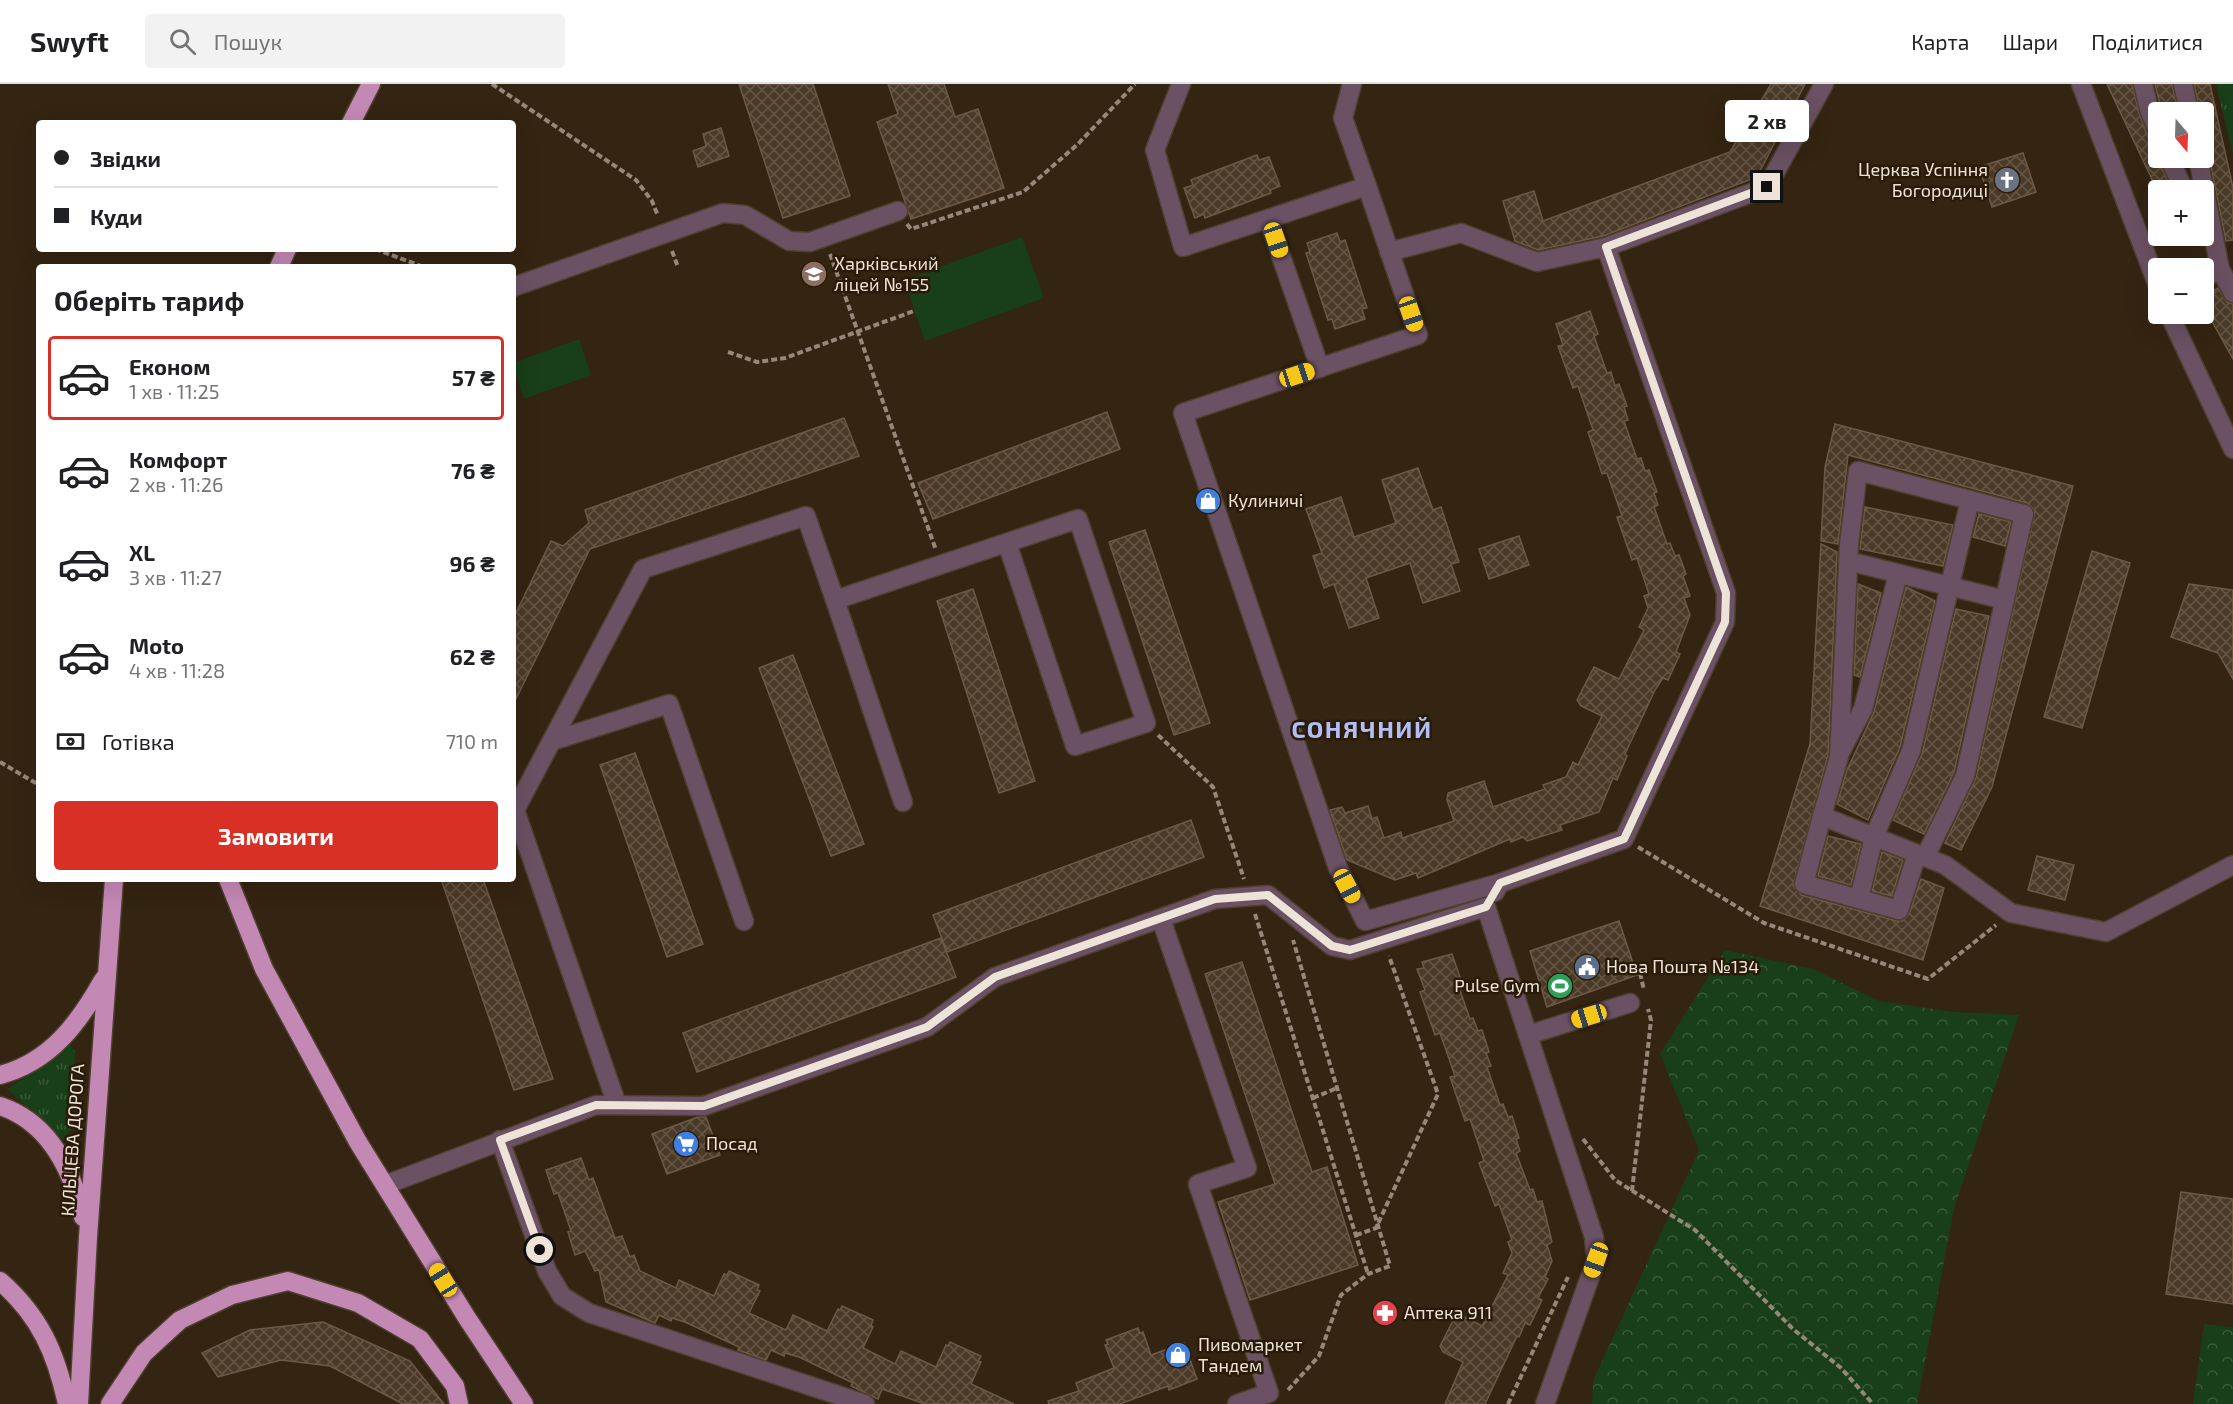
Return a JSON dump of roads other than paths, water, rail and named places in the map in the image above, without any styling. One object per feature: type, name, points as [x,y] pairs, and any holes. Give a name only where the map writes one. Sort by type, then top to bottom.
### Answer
[{"type":"highway","points":[[353,120],[371,84]]},
{"type":"highway","name":"КІЛЬЦЕВА ДОРОГА","points":[[79,1404],[105,976],[114,882]]},
{"type":"highway","points":[[229,882],[264,969],[385,1185],[524,1404]]},
{"type":"highway","points":[[0,1075],[33,1061],[71,1031],[84,1015],[105,976]]},
{"type":"highway","points":[[0,1106],[38,1128],[58,1152],[68,1167],[88,1237]]},
{"type":"highway","points":[[0,1281],[18,1296],[53,1349],[67,1404]]},
{"type":"highway","points":[[110,1404],[144,1353],[180,1320],[232,1295],[288,1281],[358,1303],[420,1339],[455,1386],[459,1404]]},
{"type":"street","points":[[1181,84],[1155,150],[1183,247],[1366,186]]},
{"type":"street","points":[[1352,84],[1343,118],[1418,335],[1183,413],[1338,868],[1365,921],[1500,883],[1624,839],[1725,622],[1726,593],[1606,247]]},
{"type":"street","points":[[1389,252],[1461,233],[1537,262],[1606,247],[1767,187],[1824,84]]},
{"type":"street","points":[[2081,84],[2148,260]]},
{"type":"street","points":[[2143,84],[2149,102]]},
{"type":"street","points":[[2183,84],[2187,102]]},
{"type":"street","points":[[2201,168],[2220,269]]},
{"type":"street","points":[[516,285],[723,213],[745,215],[789,241],[810,242],[898,211]]},
{"type":"street","points":[[1268,219],[1320,368]]},
{"type":"street","points":[[2210,246],[2233,293]]},
{"type":"street","points":[[2214,272],[2220,269]]},
{"type":"street","points":[[2174,324],[2233,449]]},
{"type":"street","points":[[1839,757],[1848,561],[1858,471],[2024,514],[1965,776],[1921,856],[1899,910],[1804,884],[1839,757],[1863,709],[1898,574]]},
{"type":"street","points":[[1859,899],[1874,837],[1911,751],[1970,500]]},
{"type":"street","points":[[617,1105],[516,810],[643,569],[806,516],[903,802]]},
{"type":"street","points":[[835,600],[1078,519],[1146,723],[1075,746],[1007,543]]},
{"type":"street","points":[[1848,561],[1949,588],[2005,600]]},
{"type":"street","points":[[552,741],[669,704],[744,921]]},
{"type":"street","points":[[1822,816],[1945,865],[2011,913],[2106,932],[2233,865]]},
{"type":"street","points":[[385,1185],[596,1105],[704,1106],[927,1027],[995,977],[1215,899],[1268,895],[1332,946],[1350,950],[1486,907],[1500,883]]},
{"type":"street","points":[[1486,907],[1594,1237],[1596,1260],[1545,1404]]},
{"type":"street","points":[[1161,919],[1246,1167],[1198,1184],[1269,1393],[1237,1404]]},
{"type":"street","points":[[1527,1035],[1630,1003]]},
{"type":"street","points":[[500,1140],[547,1271],[562,1296],[589,1314],[865,1404]]},
{"type":"place","name":"Церква Успіння Богородиці","points":[[2007,180]]},
{"type":"place","name":"Харківський ліцей №155","points":[[814,274]]},
{"type":"place","name":"Кулиничі","points":[[1208,501]]},
{"type":"place","name":"Нова Пошта №134","points":[[1587,967]]},
{"type":"place","name":"Pulse Gym","points":[[1560,986]]},
{"type":"place","name":"Посад","points":[[686,1144]]},
{"type":"place","name":"Аптека 911","points":[[1385,1313]]},
{"type":"place","name":"Пивомаркет Тандем","points":[[1178,1355]]},
{"type":"district","name":"СОНЯЧНИЙ","points":[[1362,730]]}]
